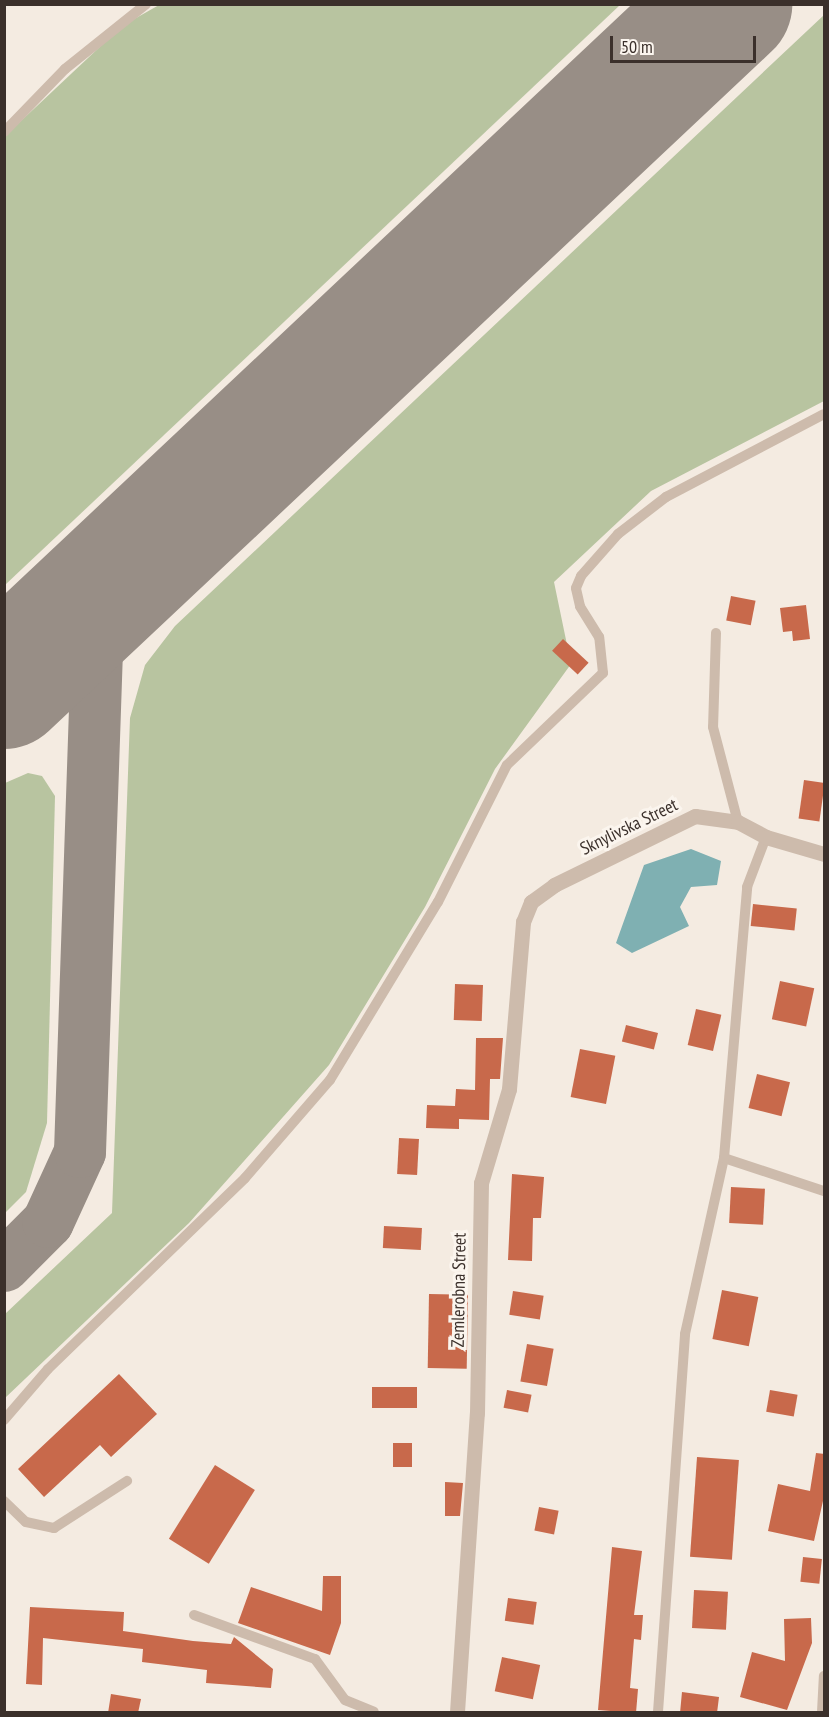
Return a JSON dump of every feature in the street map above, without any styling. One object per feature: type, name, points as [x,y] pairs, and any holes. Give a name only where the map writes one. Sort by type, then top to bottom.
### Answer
[{"type":"street","name":"Sknylivska Street","points":[[554,885],[695,816],[738,822],[766,837],[825,854]]},
{"type":"street","name":"Zemlerobna Street","points":[[457,1713],[477,1413],[481,1183],[509,1089],[523,922],[531,902],[554,885]]},
{"type":"lane","points":[[4,132],[65,69],[146,4]]},
{"type":"lane","points":[[4,1420],[48,1369],[244,1178],[330,1080],[438,902],[507,765],[603,673],[599,637],[580,606],[576,588],[581,576],[618,534],[666,497],[825,414]]},
{"type":"lane","points":[[716,633],[713,727],[738,822]]},
{"type":"lane","points":[[658,1713],[685,1334],[724,1158],[739,935],[749,879],[766,837]]},
{"type":"lane","points":[[724,1158],[825,1191]]},
{"type":"lane","points":[[4,1501],[26,1522],[54,1528],[127,1481]]},
{"type":"lane","points":[[194,1615],[315,1659],[345,1700],[374,1713]]},
{"type":"lane","points":[[822,1713],[825,1676]]},
{"type":"green space","points":[[159,5],[620,5],[5,585],[5,136],[122,26]]},
{"type":"green space","points":[[824,15],[824,401],[651,491],[554,582],[571,664],[495,769],[425,907],[329,1065],[189,1223],[5,1398],[5,1314],[112,1213],[130,718],[145,665],[175,626]]},
{"type":"green space","points":[[28,773],[42,776],[55,796],[47,1123],[26,1192],[5,1213],[5,783]]},
{"type":"water","points":[[691,849],[721,861],[717,885],[691,887],[680,907],[689,926],[632,953],[616,943],[644,865]]},
{"type":"building","points":[[731,596],[756,601],[751,625],[726,621]]},
{"type":"building","points":[[806,605],[810,639],[793,641],[792,631],[783,632],[780,608]]},
{"type":"building","points":[[563,639],[589,663],[578,675],[552,651]]},
{"type":"building","points":[[804,780],[824,783],[819,822],[799,819]]},
{"type":"building","points":[[753,904],[797,909],[794,930],[751,926]]},
{"type":"building","points":[[780,981],[814,988],[806,1026],[772,1019]]},
{"type":"building","points":[[455,984],[483,985],[482,1021],[454,1020]]},
{"type":"building","points":[[696,1009],[721,1015],[713,1051],[688,1045]]},
{"type":"building","points":[[626,1025],[658,1033],[654,1049],[622,1041]]},
{"type":"building","points":[[476,1038],[503,1038],[500,1079],[490,1079],[489,1120],[459,1119],[459,1129],[426,1128],[427,1105],[455,1106],[456,1089],[475,1090]]},
{"type":"building","points":[[580,1049],[615,1056],[606,1104],[571,1097]]},
{"type":"building","points":[[757,1074],[790,1082],[782,1116],[749,1108]]},
{"type":"building","points":[[399,1138],[419,1139],[417,1175],[397,1174]]},
{"type":"building","points":[[512,1174],[544,1177],[541,1218],[533,1218],[532,1261],[508,1260]]},
{"type":"building","points":[[731,1187],[765,1189],[763,1225],[729,1223]]},
{"type":"building","points":[[384,1226],[422,1228],[421,1250],[383,1248]]},
{"type":"building","points":[[722,1290],[758,1297],[749,1346],[712,1339]]},
{"type":"building","points":[[513,1291],[544,1296],[540,1320],[509,1315]]},
{"type":"building","points":[[429,1294],[468,1295],[467,1369],[428,1368]]},
{"type":"building","points":[[527,1344],[554,1349],[547,1386],[520,1381]]},
{"type":"building","points":[[119,1374],[157,1414],[111,1457],[100,1445],[44,1497],[18,1469]]},
{"type":"building","points":[[372,1387],[417,1387],[417,1408],[372,1408]]},
{"type":"building","points":[[507,1390],[532,1395],[528,1412],[504,1408]]},
{"type":"building","points":[[770,1390],[798,1395],[794,1417],[766,1412]]},
{"type":"building","points":[[393,1443],[412,1443],[412,1467],[393,1467]]},
{"type":"building","points":[[816,1453],[825,1454],[825,1492],[814,1541],[768,1531],[778,1484],[810,1491]]},
{"type":"building","points":[[697,1457],[739,1460],[732,1560],[690,1557]]},
{"type":"building","points":[[215,1465],[255,1490],[209,1564],[169,1539]]},
{"type":"building","points":[[445,1482],[463,1483],[460,1516],[445,1516]]},
{"type":"building","points":[[539,1507],[559,1511],[554,1534],[534,1531]]},
{"type":"building","points":[[612,1547],[642,1551],[634,1615],[643,1615],[641,1640],[634,1639],[630,1688],[638,1689],[636,1713],[598,1710]]},
{"type":"building","points":[[803,1557],[822,1559],[819,1584],[800,1582]]},
{"type":"building","points":[[323,1576],[341,1576],[341,1623],[330,1655],[238,1623],[251,1587],[322,1611]]},
{"type":"building","points":[[694,1590],[728,1592],[726,1630],[692,1628]]},
{"type":"building","points":[[508,1598],[537,1602],[534,1625],[505,1621]]},
{"type":"building","points":[[30,1607],[124,1612],[123,1631],[231,1644],[234,1637],[273,1669],[271,1688],[206,1683],[207,1670],[142,1662],[143,1649],[43,1638],[42,1685],[26,1684]]},
{"type":"building","points":[[811,1618],[812,1643],[787,1710],[740,1697],[752,1652],[785,1661],[784,1619]]},
{"type":"building","points":[[502,1657],[540,1665],[533,1699],[495,1691]]},
{"type":"building","points":[[682,1692],[719,1697],[717,1713],[680,1713]]},
{"type":"building","points":[[111,1694],[141,1699],[138,1713],[108,1713]]},
{"type":"taxiway","points":[[4,1266],[48,1222],[80,1152],[97,650],[120,583],[167,531]]},
{"type":"runway","points":[[4,684],[727,4]]}]
